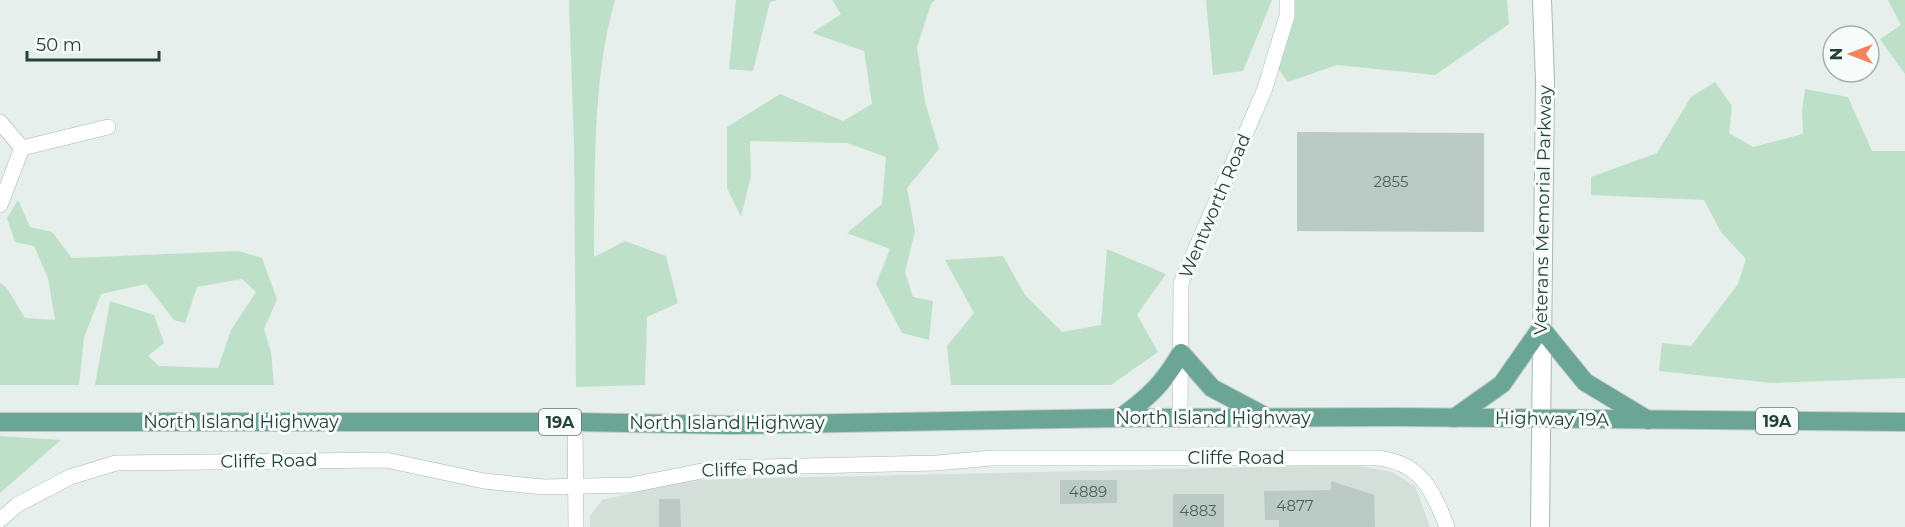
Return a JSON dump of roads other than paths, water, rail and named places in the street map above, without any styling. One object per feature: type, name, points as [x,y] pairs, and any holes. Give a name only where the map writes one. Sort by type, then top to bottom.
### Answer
[{"type":"main road","name":"Veterans Memorial Parkway","points":[[1540,527],[1539,419],[1545,81],[1542,0]]},
{"type":"main road","points":[[1454,418],[1502,384],[1541,328],[1585,382],[1650,421]]},
{"type":"main road","points":[[1120,418],[1149,397],[1166,378],[1181,352],[1212,388],[1269,418]]},
{"type":"main road","name":"North Island Highway","points":[[0,422],[575,422],[731,425],[1120,418],[1454,418]]},
{"type":"main road","name":"Highway 19A","points":[[1454,418],[1650,421]]},
{"type":"main road","name":"19A","points":[[1650,421],[1905,422]]},
{"type":"street","name":"Wentworth Road","points":[[1180,419],[1181,283],[1264,91],[1287,16],[1287,0]]},
{"type":"street","points":[[0,122],[22,148]]},
{"type":"street","points":[[22,148],[108,127]]},
{"type":"street","points":[[0,205],[22,148]]},
{"type":"street","points":[[575,422],[576,527]]},
{"type":"street","name":"Cliffe Road","points":[[0,520],[17,505],[70,477],[116,463],[386,460],[484,481],[576,486],[631,485],[717,468],[938,463],[991,458],[1377,458],[1394,461],[1417,472],[1436,498],[1447,527]]}]
